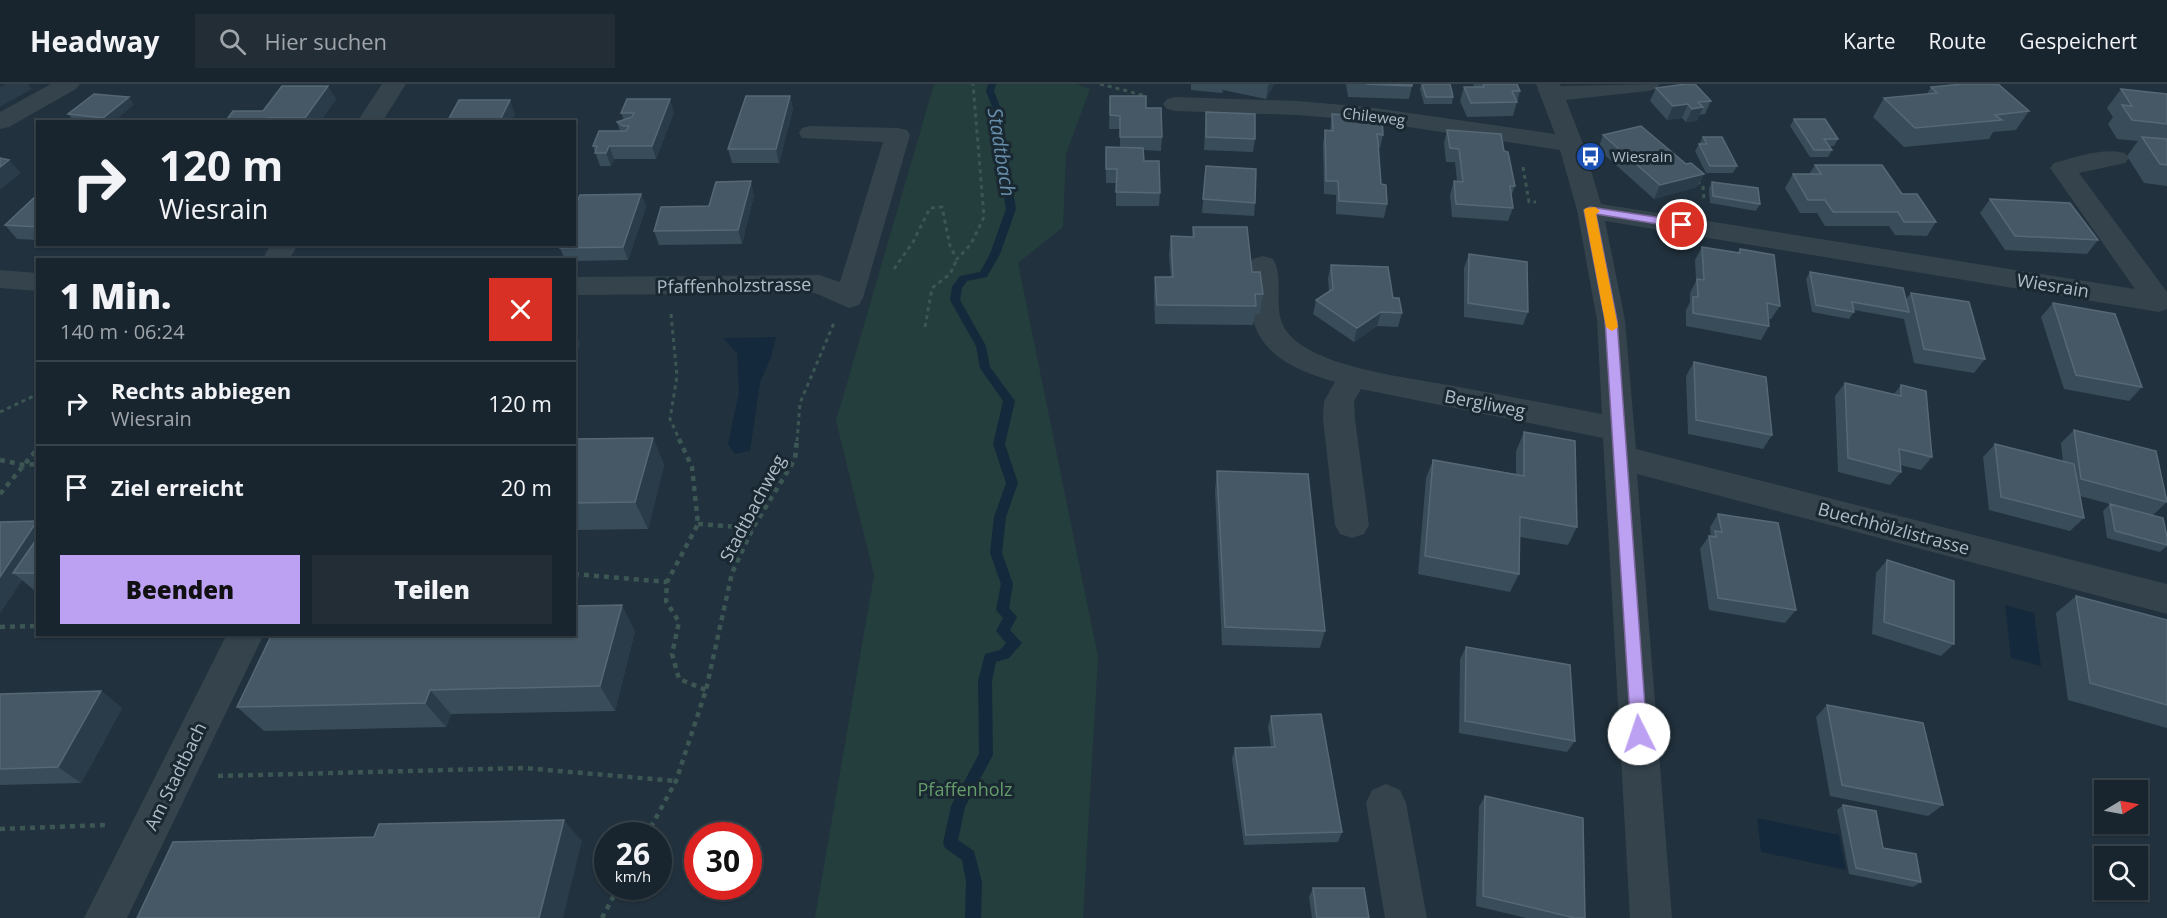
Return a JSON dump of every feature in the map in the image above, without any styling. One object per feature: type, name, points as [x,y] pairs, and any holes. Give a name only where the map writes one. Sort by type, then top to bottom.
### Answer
[{"type":"street","points":[[0,122],[69,84]]},
{"type":"street","points":[[370,120],[394,84]]},
{"type":"street","points":[[1648,84],[1550,89],[1571,144],[1590,210],[1611,320],[1651,918]]},
{"type":"street","name":"Chileweg","points":[[1175,104],[1297,108],[1368,114],[1571,144]]},
{"type":"street","points":[[811,133],[897,135],[849,298]]},
{"type":"street","name":"Wiesrain","points":[[1590,210],[2159,302],[2063,168],[2116,158]]},
{"type":"street","name":"Bergliweg","points":[[1263,264],[1266,319],[1279,344],[1313,364],[1353,377],[1619,443]]},
{"type":"street","points":[[0,279],[36,282]]},
{"type":"street","name":"Pfaffenholzstrasse","points":[[576,286],[819,284],[849,298]]},
{"type":"street","points":[[1352,525],[1339,410],[1340,401],[1353,377]]},
{"type":"street","name":"Buechhölzlistrasse","points":[[1619,443],[2167,599]]},
{"type":"street","name":"Am Stadtbach","points":[[105,918],[245,636]]},
{"type":"street","points":[[1386,803],[1406,918]]},
{"type":"path","points":[[925,327],[928,302],[933,288],[950,274],[984,217],[973,84]]},
{"type":"path","points":[[1100,84],[1175,104]]},
{"type":"path","points":[[1520,136],[1521,161],[1529,202],[1536,202]]},
{"type":"path","points":[[1694,178],[1702,186],[1706,228]]},
{"type":"path","points":[[887,273],[897,267],[914,242],[930,208],[936,206],[942,207],[945,212],[948,242],[957,259]]},
{"type":"path","points":[[668,286],[677,376],[670,419],[692,467],[698,524],[667,582],[666,601],[679,622],[672,654],[679,679],[706,690]]},
{"type":"path","name":"Stadtbachweg","points":[[654,822],[676,781],[706,690],[732,573],[753,528],[795,459],[800,403],[829,330],[849,298]]},
{"type":"path","points":[[0,412],[36,395]]},
{"type":"path","points":[[0,494],[36,450]]},
{"type":"path","points":[[0,460],[24,465],[36,464]]},
{"type":"path","points":[[698,524],[753,528]]},
{"type":"path","points":[[576,574],[667,582]]},
{"type":"path","points":[[0,627],[36,626]]},
{"type":"path","points":[[267,775],[524,768],[676,781]]},
{"type":"path","points":[[0,829],[89,826]]},
{"type":"path","points":[[602,918],[612,900]]},
{"type":"green space","name":"Pfaffenholz","points":[[934,84],[1076,84],[1090,89],[1066,154],[1063,227],[1018,263],[1098,657],[1083,918],[815,918],[874,575],[836,421]]},
{"type":"water","points":[[776,337],[771,357],[760,383],[750,451],[735,454],[728,444],[739,392],[737,353],[723,338]]},
{"type":"water","points":[[2005,605],[2034,613],[2041,666],[2011,658]]},
{"type":"water","points":[[1757,818],[1839,835],[1846,870],[1761,852]]},
{"type":"building","points":[[1366,84],[1412,84],[1412,86]]},
{"type":"building","points":[[1422,84],[1450,84],[1453,97],[1426,97]]},
{"type":"building","points":[[1483,84],[1517,84],[1520,91],[1512,91],[1517,102],[1471,103],[1464,87],[1484,87]]},
{"type":"building","points":[[1695,84],[1711,101],[1698,102],[1703,107],[1692,109],[1688,104],[1673,106],[1656,88]]},
{"type":"building","points":[[1998,84],[2029,111],[1995,115],[2002,120],[1915,128],[1884,98],[1937,93],[1931,87]]},
{"type":"building","points":[[282,86],[328,86],[305,118],[226,120],[233,111],[263,111]]},
{"type":"building","points":[[2121,89],[2167,94],[2167,124],[2132,120],[2122,105],[2132,106]]},
{"type":"building","points":[[94,94],[129,97],[103,118],[68,114]]},
{"type":"building","points":[[746,96],[790,96],[776,149],[728,149]]},
{"type":"building","points":[[1110,96],[1146,96],[1146,108],[1161,108],[1162,137],[1120,137],[1120,116],[1110,115]]},
{"type":"building","points":[[627,99],[670,99],[652,146],[609,146],[606,153],[595,153],[597,146],[593,146],[599,131],[626,131],[629,126],[623,126],[617,122],[632,117],[634,113],[621,113]]},
{"type":"building","points":[[459,100],[510,100],[500,120],[448,120]]},
{"type":"building","points":[[1206,112],[1255,114],[1255,139],[1206,137]]},
{"type":"building","points":[[1332,114],[1382,117],[1383,135],[1377,134],[1381,184],[1386,185],[1387,204],[1339,201],[1338,181],[1326,181],[1325,130],[1333,131]]},
{"type":"building","points":[[1794,119],[1825,119],[1838,139],[1824,139],[1832,150],[1814,150]]},
{"type":"building","points":[[1641,126],[1686,164],[1691,163],[1704,174],[1660,185],[1603,135]]},
{"type":"building","points":[[1447,130],[1501,134],[1504,151],[1508,152],[1515,186],[1510,186],[1513,208],[1456,204],[1454,181],[1463,182],[1459,149],[1450,148]]},
{"type":"building","points":[[1703,137],[1722,137],[1737,166],[1710,166],[1699,144],[1707,144]]},
{"type":"building","points":[[2142,137],[2167,139],[2167,165],[2160,164]]},
{"type":"building","points":[[1106,147],[1143,148],[1144,161],[1159,161],[1160,193],[1116,192],[1117,169],[1106,169]]},
{"type":"building","points":[[0,158],[9,160],[0,167]]},
{"type":"building","points":[[1815,165],[1882,165],[1902,194],[1917,194],[1936,222],[1904,222],[1898,212],[1833,212],[1825,200],[1808,200],[1793,174],[1821,174]]},
{"type":"building","points":[[1206,166],[1256,169],[1255,203],[1203,199]]},
{"type":"building","points":[[751,181],[738,230],[654,231],[661,207],[709,206],[716,182]]},
{"type":"building","points":[[1712,182],[1758,188],[1760,204],[1713,196]]},
{"type":"building","points":[[641,194],[623,247],[560,248],[560,246],[576,246],[576,205],[580,195]]},
{"type":"building","points":[[36,196],[36,227],[5,225]]},
{"type":"building","points":[[1990,199],[2070,203],[2098,240],[2015,236]]},
{"type":"building","points":[[1193,227],[1247,227],[1252,272],[1260,272],[1263,294],[1255,294],[1256,306],[1157,305],[1155,277],[1173,277],[1171,236],[1194,237]]},
{"type":"building","points":[[1702,247],[1740,253],[1740,249],[1774,255],[1780,306],[1767,303],[1769,326],[1693,313],[1693,297],[1698,297],[1697,279],[1704,280]]},
{"type":"building","points":[[1469,254],[1527,262],[1528,312],[1468,303]]},
{"type":"building","points":[[1331,265],[1388,267],[1393,298],[1399,298],[1402,313],[1381,312],[1357,328],[1316,300],[1333,289]]},
{"type":"building","points":[[1810,272],[1903,288],[1909,312],[1852,302],[1854,312],[1816,305]]},
{"type":"building","points":[[1911,293],[1969,302],[1985,359],[1924,349]]},
{"type":"building","points":[[2053,303],[2115,314],[2142,387],[2076,375]]},
{"type":"building","points":[[1694,362],[1766,377],[1772,435],[1696,420]]},
{"type":"building","points":[[1845,383],[1901,396],[1901,385],[1926,391],[1932,457],[1899,449],[1901,472],[1848,458]]},
{"type":"building","points":[[2074,430],[2156,451],[2167,502],[2081,479]]},
{"type":"building","points":[[1524,432],[1575,441],[1577,527],[1520,517],[1519,574],[1425,556],[1433,460],[1524,476]]},
{"type":"building","points":[[653,438],[635,502],[576,503],[576,439]]},
{"type":"building","points":[[1995,444],[2074,464],[2084,518],[2001,497]]},
{"type":"building","points":[[1217,471],[1308,474],[1325,631],[1225,627]]},
{"type":"building","points":[[2110,504],[2163,518],[2167,545],[2115,531]]},
{"type":"building","points":[[1718,514],[1778,523],[1796,610],[1718,598],[1709,536],[1716,537],[1715,531],[1722,532]]},
{"type":"building","points":[[36,521],[0,577],[0,522]]},
{"type":"building","points":[[36,540],[36,573],[13,573]]},
{"type":"building","points":[[1887,560],[1954,581],[1954,644],[1884,622]]},
{"type":"building","points":[[2076,596],[2167,620],[2167,705],[2090,683]]},
{"type":"building","points":[[622,605],[600,686],[430,690],[425,703],[237,707],[271,636],[576,636],[576,606]]},
{"type":"building","points":[[1466,647],[1570,665],[1575,741],[1465,721]]},
{"type":"building","points":[[101,691],[58,767],[0,769],[0,694]]},
{"type":"building","points":[[1827,705],[1923,723],[1943,805],[1842,785]]},
{"type":"building","points":[[1321,714],[1342,832],[1246,835],[1235,748],[1275,747],[1271,716]]},
{"type":"building","points":[[1485,796],[1583,818],[1585,918],[1575,918],[1483,896]]},
{"type":"building","points":[[1843,805],[1876,811],[1883,848],[1916,854],[1921,882],[1856,868]]},
{"type":"building","points":[[564,820],[539,918],[137,918],[173,842],[374,837],[379,824]]},
{"type":"building","points":[[1313,888],[1364,888],[1369,918],[1317,918]]},
{"type":"waterway","name":"Stadtbach","points":[[973,918],[974,882],[969,856],[950,843],[958,806],[986,755],[985,681],[990,658],[1004,654],[1015,643],[1003,631],[1011,617],[1002,610],[1007,584],[996,553],[1000,517],[1012,483],[999,444],[1009,401],[985,368],[981,346],[955,300],[957,287],[964,278],[983,275],[995,254],[1011,209],[1000,145],[998,112],[990,91],[992,84]]},
{"type":"slow traffic","points":[[1595,211],[1590,210],[1612,327]]},
{"type":"place","name":"Wiesrain","points":[[1591,156]]},
{"type":"route","points":[[1639,734],[1611,320],[1590,210],[1682,225]]}]
